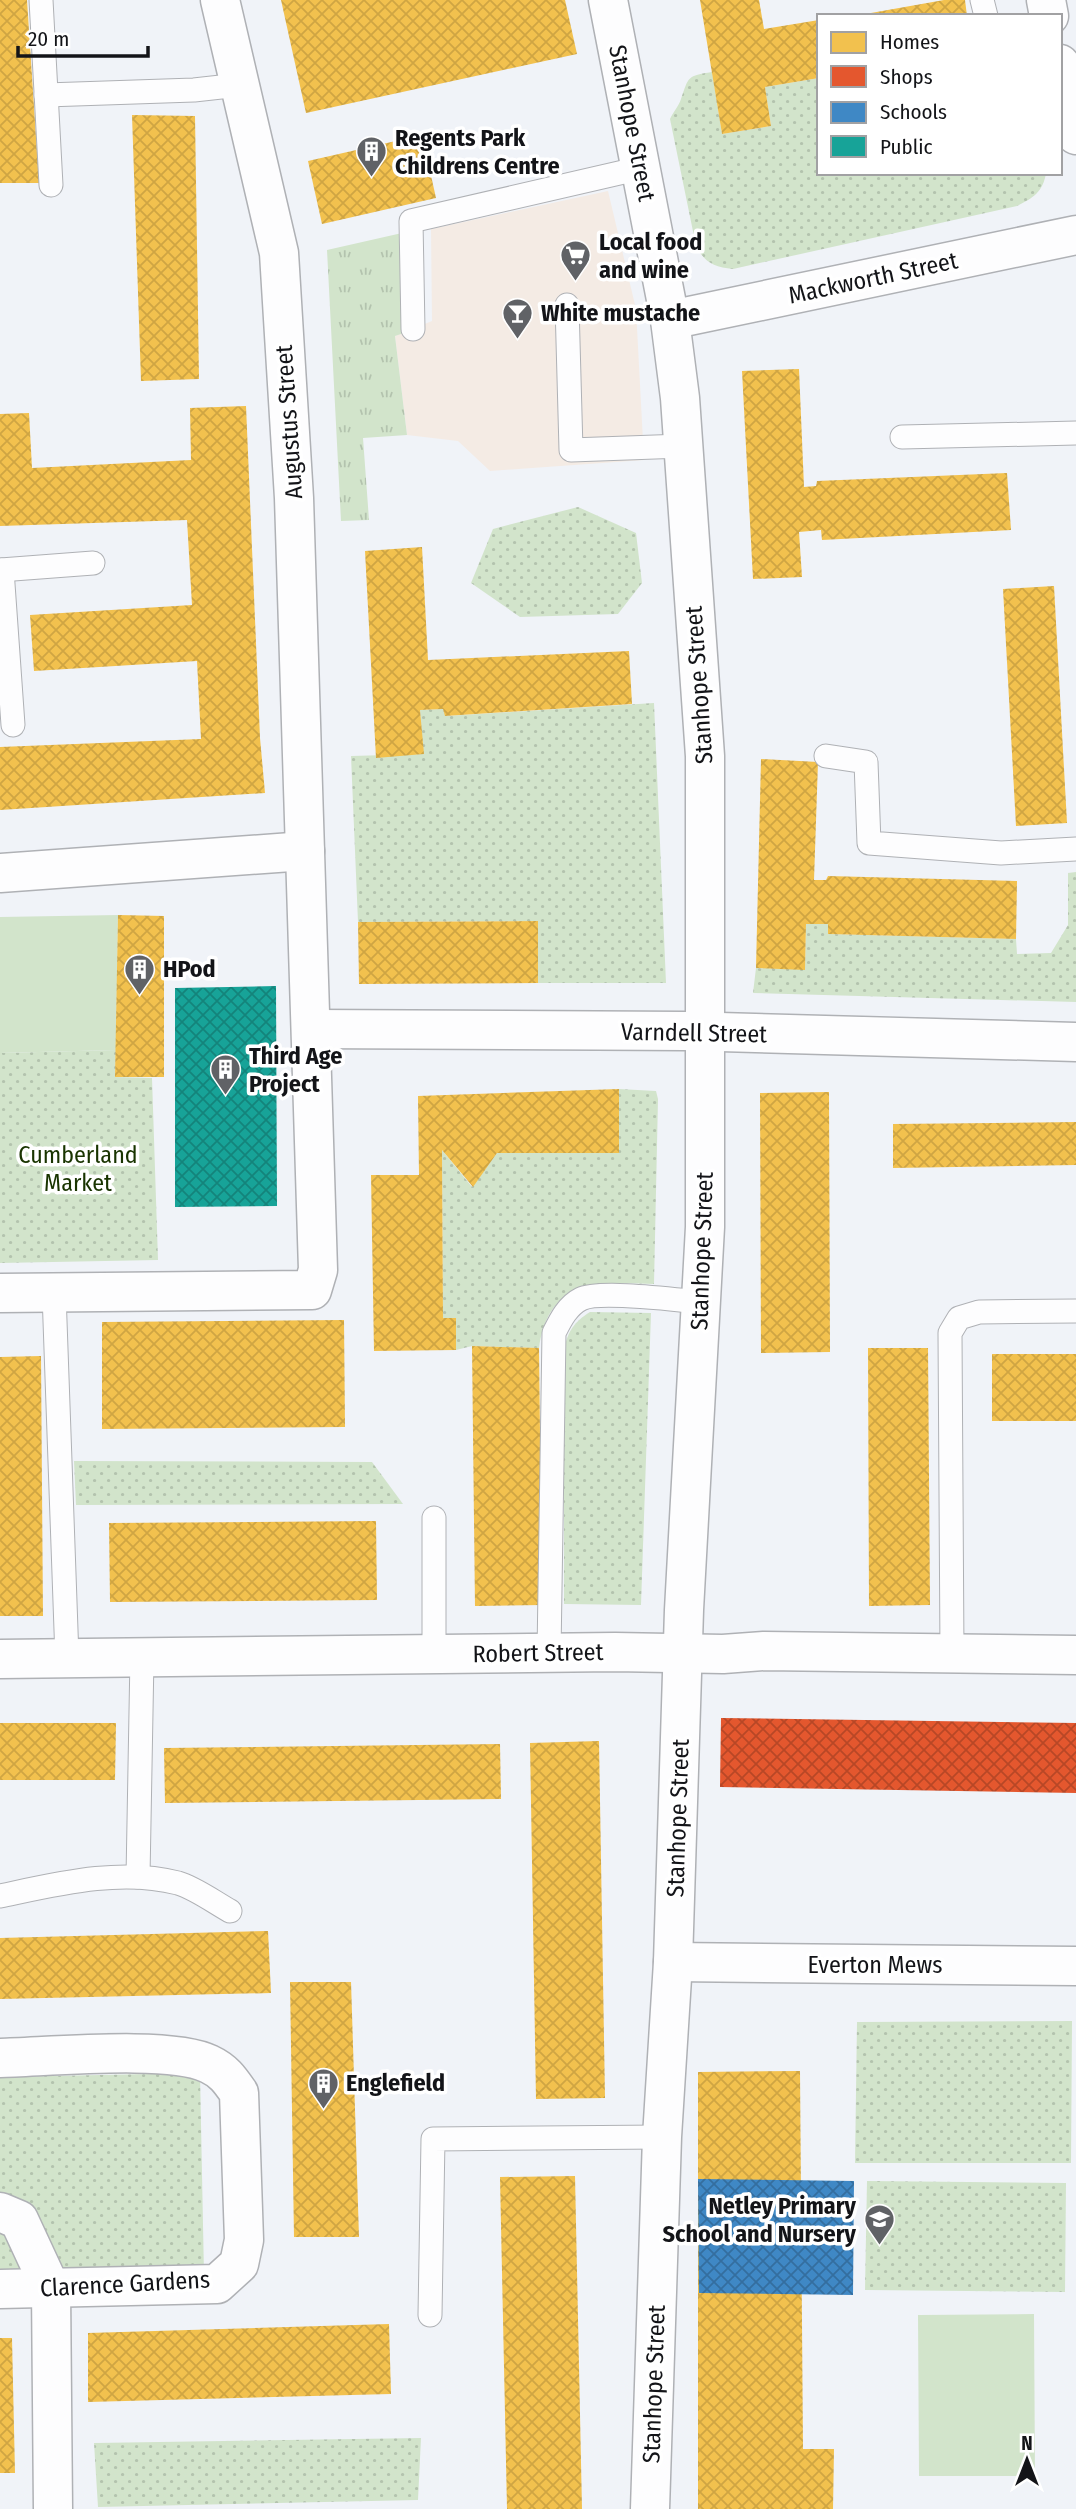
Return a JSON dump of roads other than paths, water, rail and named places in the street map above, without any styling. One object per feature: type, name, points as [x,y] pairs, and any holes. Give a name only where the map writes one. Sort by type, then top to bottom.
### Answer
[{"type":"street","name":"Augustus Street","points":[[220,0],[279,253],[294,498],[305,852]]},
{"type":"street","name":"Stanhope Street","points":[[608,0],[670,320],[683,446],[705,757],[707,1032],[701,1302],[683,1652],[673,1962],[662,2137],[650,2509]]},
{"type":"street","points":[[1062,73],[1076,135]]},
{"type":"street","name":"Mackworth Street","points":[[670,320],[1076,235]]},
{"type":"street","points":[[0,873],[305,852],[318,1270],[312,1290],[0,1293]]},
{"type":"street","name":"Varndell Street","points":[[312,1029],[707,1032],[1076,1042]]},
{"type":"street","name":"Robert Street","points":[[0,1659],[683,1652],[1076,1655]]},
{"type":"street","name":"Everton Mews","points":[[673,1962],[1076,1966]]},
{"type":"street","name":"Clarence Gardens","points":[[0,2058],[176,2055],[207,2063],[227,2074],[239,2094],[244,2240],[239,2264],[217,2284],[0,2289]]},
{"type":"street","points":[[0,2212],[19,2220],[51,2289],[54,2509]]},
{"type":"lane","points":[[41,0],[51,185]]},
{"type":"lane","points":[[46,96],[194,90],[239,85]]},
{"type":"lane","points":[[413,329],[411,221],[641,168]]},
{"type":"lane","points":[[567,305],[571,450],[683,446]]},
{"type":"lane","points":[[902,437],[1076,433]]},
{"type":"lane","points":[[13,726],[1,570],[93,564]]},
{"type":"lane","points":[[826,756],[866,762],[869,843],[1001,853],[1076,849]]},
{"type":"lane","points":[[54,1293],[66,1658]]},
{"type":"lane","points":[[549,1653],[551,1354],[554,1333],[569,1308],[582,1299],[652,1298],[701,1302]]},
{"type":"lane","points":[[952,1653],[950,1333],[959,1318],[979,1312],[1076,1311]]},
{"type":"lane","points":[[434,1518],[434,1654]]},
{"type":"lane","points":[[138,1877],[142,1657]]},
{"type":"lane","points":[[0,1896],[65,1882],[138,1877],[180,1883],[230,1911]]},
{"type":"lane","points":[[430,2315],[433,2139],[662,2137]]},
{"type":"place","name":"Regents Park Childrens Centre","points":[[372,179]]},
{"type":"place","name":"Local food and wine","points":[[576,283]]},
{"type":"place","name":"White mustache","points":[[518,340]]},
{"type":"place","name":"HPod","points":[[140,996]]},
{"type":"place","name":"Third Age Project","points":[[226,1097]]},
{"type":"place","name":"Englefield","points":[[323,2110]]},
{"type":"place","name":"Netley Primary School and Nursery","points":[[879,2247]]},
{"type":"park label","name":"Cumberland Market","points":[[78,1169]]}]
